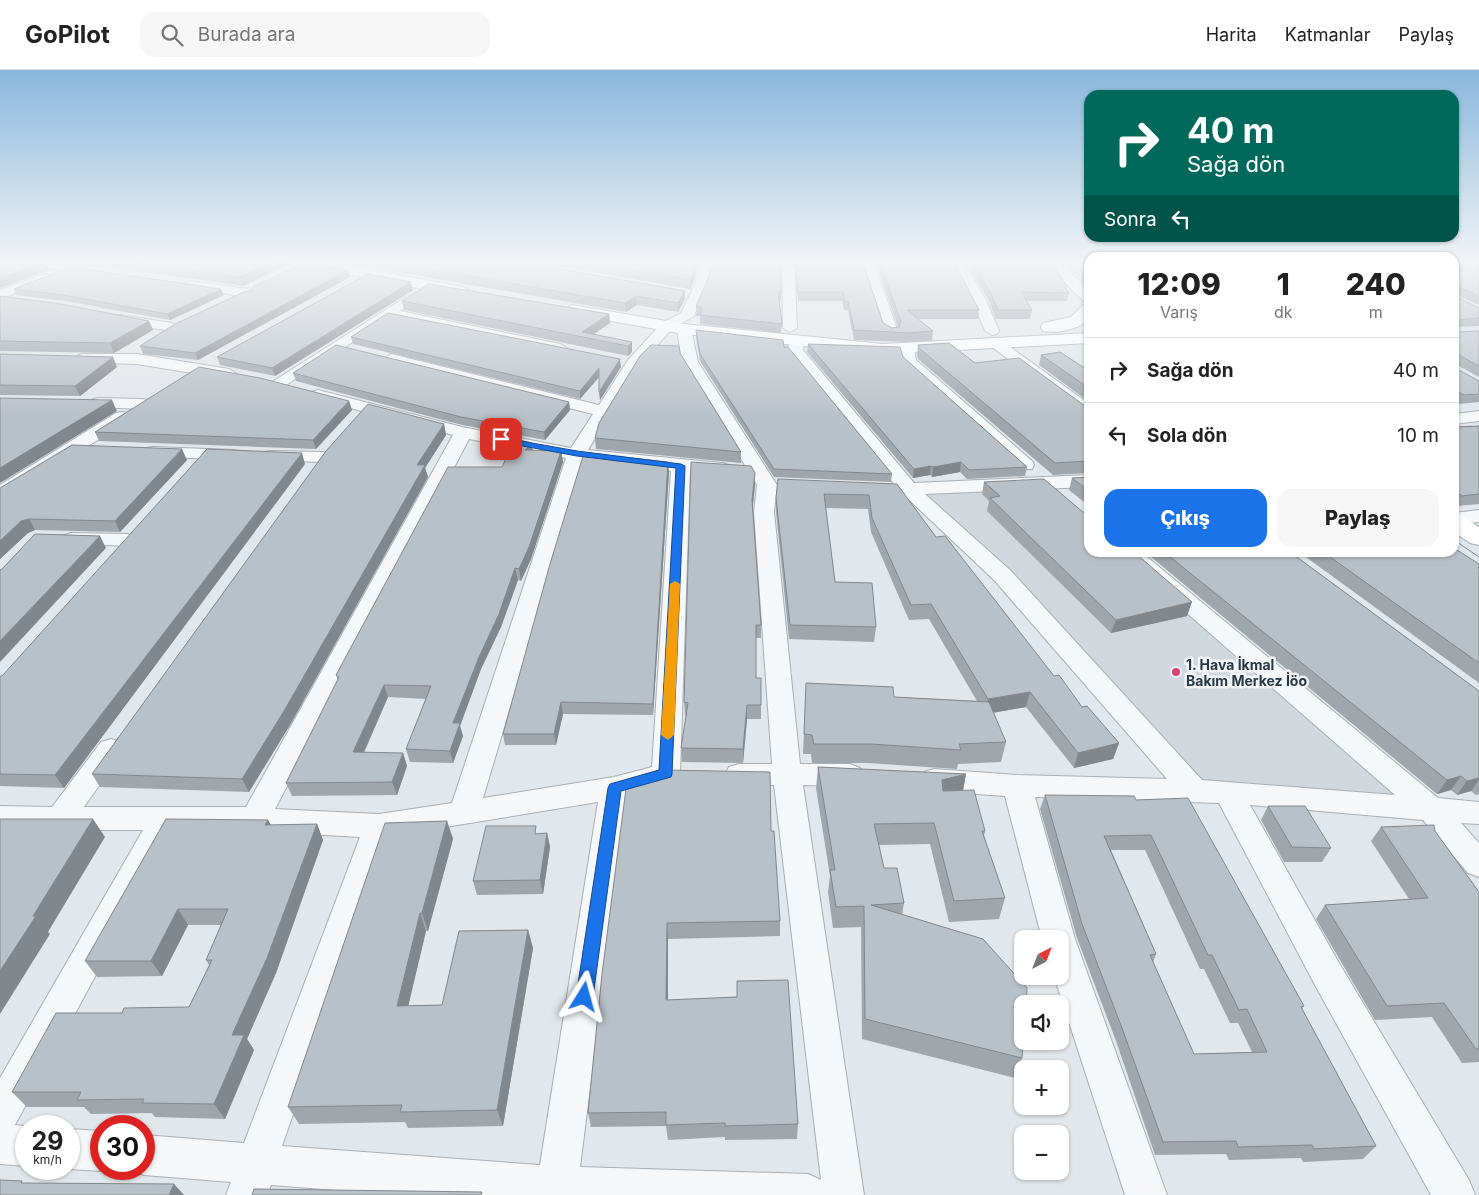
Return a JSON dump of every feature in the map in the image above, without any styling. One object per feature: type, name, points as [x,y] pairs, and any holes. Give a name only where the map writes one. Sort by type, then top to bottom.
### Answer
[{"type":"main road","points":[[616,312],[680,324],[793,334],[891,332],[1084,340]]},
{"type":"main road","points":[[793,334],[842,346],[907,349],[994,337],[1076,322],[1084,315]]},
{"type":"main road","points":[[1049,327],[1084,327]]},
{"type":"main road","points":[[1459,524],[1479,538]]},
{"type":"street","points":[[464,812],[577,453],[603,411],[624,361],[680,324],[687,312]]},
{"type":"street","points":[[792,312],[795,350],[811,372],[910,490],[1002,575],[1195,792]]},
{"type":"street","points":[[885,312],[891,332]]},
{"type":"street","points":[[984,312],[994,337],[1084,408]]},
{"type":"street","points":[[261,381],[336,346],[387,313],[578,352]]},
{"type":"street","points":[[108,316],[177,325],[157,336]]},
{"type":"street","points":[[680,324],[690,362],[769,481],[764,512],[787,774],[844,1195]]},
{"type":"street","points":[[120,359],[142,345]]},
{"type":"street","points":[[336,346],[354,350]]},
{"type":"street","points":[[907,349],[908,361],[1067,501]]},
{"type":"street","points":[[371,354],[603,411]]},
{"type":"street","points":[[64,358],[120,359],[198,368],[299,390],[464,432],[577,453],[681,466],[769,481]]},
{"type":"street","points":[[174,383],[215,358]]},
{"type":"street","points":[[0,492],[74,448],[158,394]]},
{"type":"street","points":[[83,403],[142,404]]},
{"type":"street","points":[[304,481],[366,407]]},
{"type":"street","points":[[1459,418],[1479,416]]},
{"type":"street","points":[[255,819],[464,432]]},
{"type":"street","points":[[139,451],[204,454],[334,443]]},
{"type":"street","points":[[74,448],[102,450]]},
{"type":"street","points":[[185,476],[204,454]]},
{"type":"street","points":[[681,466],[691,774]]},
{"type":"street","points":[[0,477],[24,478]]},
{"type":"street","points":[[882,489],[910,490],[1084,480]]},
{"type":"street","points":[[1459,519],[1479,516]]},
{"type":"street","points":[[54,539],[133,533],[107,562]]},
{"type":"street","points":[[1134,557],[1430,808],[1479,864]]},
{"type":"street","points":[[61,817],[125,729]]},
{"type":"street","points":[[0,818],[255,819],[379,826],[691,774],[878,776]]},
{"type":"street","points":[[908,778],[1016,786],[1228,792],[1479,813]]},
{"type":"street","points":[[1016,786],[1057,930]]},
{"type":"street","points":[[556,1191],[614,788]]},
{"type":"street","points":[[1228,792],[1327,974],[1454,1195]]},
{"type":"street","points":[[0,1115],[165,819]]},
{"type":"street","points":[[252,1179],[379,826]]},
{"type":"street","points":[[1069,967],[1146,1195]]},
{"type":"street","points":[[0,1144],[15,1145]]},
{"type":"street","points":[[155,1157],[252,1179],[556,1191],[808,1195]]},
{"type":"shaded area","name":"1. Hava İkmal Bakım Merkez İöo","points":[[1045,483],[1084,544],[1084,557],[1132,557],[1430,808],[1195,792],[910,490]]},
{"type":"building","points":[[0,312],[105,312],[149,321],[110,343],[0,341]]},
{"type":"building","points":[[200,312],[270,312],[195,353],[140,346],[175,324]]},
{"type":"building","points":[[298,312],[362,312],[272,368],[217,357]]},
{"type":"building","points":[[460,312],[609,314],[582,332],[632,342],[628,346]]},
{"type":"building","points":[[701,312],[781,312],[782,324],[700,315]]},
{"type":"building","points":[[850,312],[880,312],[883,323],[892,328],[899,327],[901,322],[898,312],[910,312],[933,331],[908,333],[854,330]]},
{"type":"building","points":[[1459,312],[1479,312],[1479,318],[1459,320]]},
{"type":"building","points":[[388,313],[620,359],[599,392],[599,368],[580,391],[351,337]]},
{"type":"building","points":[[696,330],[783,340],[784,347],[788,347],[892,474],[774,469],[700,354]]},
{"type":"building","points":[[1479,331],[1479,366],[1459,355],[1459,332]]},
{"type":"building","points":[[949,343],[975,363],[1019,358],[1084,405],[1084,461],[1055,463],[919,348],[918,345]]},
{"type":"building","points":[[808,344],[900,347],[903,357],[1027,467],[969,470],[961,462],[914,469]]},
{"type":"building","points":[[336,345],[569,402],[544,432],[461,417],[293,373]]},
{"type":"building","points":[[651,345],[679,346],[680,353],[741,452],[595,438],[599,423],[640,356]]},
{"type":"building","points":[[1060,352],[1084,368],[1084,385],[1041,355]]},
{"type":"building","points":[[0,354],[113,357],[75,386],[0,385]]},
{"type":"building","points":[[199,367],[260,378],[349,401],[313,440],[95,432]]},
{"type":"building","points":[[1459,370],[1479,381],[1479,394],[1464,395],[1459,392]]},
{"type":"building","points":[[0,398],[112,400],[0,468]]},
{"type":"building","points":[[368,404],[444,424],[417,465],[425,465],[284,711],[242,779],[92,774],[326,451]]},
{"type":"building","points":[[1479,426],[1479,494],[1462,496],[1459,494],[1459,427]]},
{"type":"building","points":[[515,439],[532,443],[525,450],[561,451],[529,547],[519,569],[515,568],[499,614],[479,657],[453,723],[460,723],[450,751],[406,749],[431,686],[384,685],[353,752],[403,753],[392,782],[286,783],[339,677],[336,675],[448,467],[502,467]]},
{"type":"building","points":[[72,445],[182,449],[115,521],[29,519],[21,521],[0,541],[0,488]]},
{"type":"building","points":[[207,449],[302,453],[55,775],[0,774],[0,676]]},
{"type":"building","points":[[584,453],[668,462],[653,704],[561,702],[554,734],[503,734],[550,564]]},
{"type":"building","points":[[691,462],[751,466],[755,473],[752,500],[761,625],[756,625],[756,678],[761,678],[761,705],[747,705],[743,749],[681,748],[688,703],[684,702]]},
{"type":"building","points":[[1084,477],[1084,487],[1072,478]]},
{"type":"building","points":[[778,479],[897,484],[936,537],[945,536],[1054,676],[1059,675],[1082,707],[1087,706],[1119,743],[1078,753],[1030,692],[988,699],[931,604],[911,605],[872,518],[869,495],[824,494],[835,582],[872,583],[876,627],[790,625],[776,498]]},
{"type":"building","points":[[1044,479],[1084,513],[1084,557],[1140,557],[1192,602],[1116,620],[990,498],[1000,496],[984,482]]},
{"type":"building","points":[[35,534],[100,536],[0,641],[0,570]]},
{"type":"building","points":[[1459,551],[1479,564],[1479,663],[1330,557],[1459,557]]},
{"type":"building","points":[[1170,557],[1297,557],[1479,691],[1479,778],[1467,781],[1461,776],[1447,780]]},
{"type":"building","points":[[806,683],[893,687],[894,697],[989,702],[1006,742],[959,744],[961,750],[871,744],[814,744],[812,735],[804,734]]},
{"type":"building","points":[[818,767],[966,774],[942,780],[943,791],[974,790],[985,831],[982,831],[1005,898],[954,901],[934,823],[874,824],[884,868],[897,868],[904,903],[871,905],[983,939],[1014,974],[1014,985],[1024,985],[1027,988],[1027,995],[1014,995],[1014,1050],[1022,1050],[1022,1058],[865,1019],[864,906],[836,907],[830,870],[835,870]]},
{"type":"building","points":[[665,770],[770,772],[771,831],[774,831],[780,921],[667,923],[666,1000],[737,997],[737,981],[788,980],[798,1124],[725,1126],[725,1123],[666,1125],[666,1112],[588,1113],[602,974],[627,781]]},
{"type":"building","points":[[1045,795],[1134,796],[1136,800],[1188,798],[1304,1006],[1301,1007],[1376,1146],[1314,1149],[1312,1145],[1238,1147],[1236,1141],[1163,1142],[1082,924]],"holes":[[[1151,835],[1208,955],[1212,955],[1239,1010],[1247,1009],[1267,1052],[1194,1054],[1150,955],[1156,954],[1104,836]]]},
{"type":"building","points":[[1268,806],[1305,806],[1331,848],[1292,847]]},
{"type":"building","points":[[0,819],[93,819],[33,916],[36,916],[0,971]]},
{"type":"building","points":[[166,819],[268,820],[265,825],[317,824],[267,958],[232,1035],[244,1035],[214,1104],[142,1103],[144,1099],[77,1100],[81,1092],[12,1092],[56,1013],[122,1013],[124,1008],[189,1007],[212,960],[206,960],[228,909],[178,909],[151,961],[85,961]]},
{"type":"building","points":[[447,821],[422,913],[420,913],[397,1006],[442,1005],[459,931],[528,930],[497,1110],[400,1112],[402,1105],[288,1107],[385,823]]},
{"type":"building","points":[[1434,825],[1435,831],[1479,892],[1479,1049],[1476,1049],[1444,1003],[1387,1006],[1325,905],[1428,898],[1381,827]]},
{"type":"building","points":[[486,826],[536,826],[535,834],[547,833],[540,880],[473,881]]},
{"type":"building","points":[[0,1180],[22,1181],[21,1183],[174,1184],[169,1195],[0,1195]]},
{"type":"building","points":[[254,1189],[482,1192],[481,1195],[252,1195]]},
{"type":"tram line","points":[[1459,543],[1479,557]]},
{"type":"slow traffic","points":[[668,735],[675,584]]},
{"type":"place","name":"1. Hava İkmal Bakım Merkez İöo","points":[[1176,672]]},
{"type":"route","points":[[501,439],[577,453],[681,466],[666,774],[614,788],[584,997]]}]
